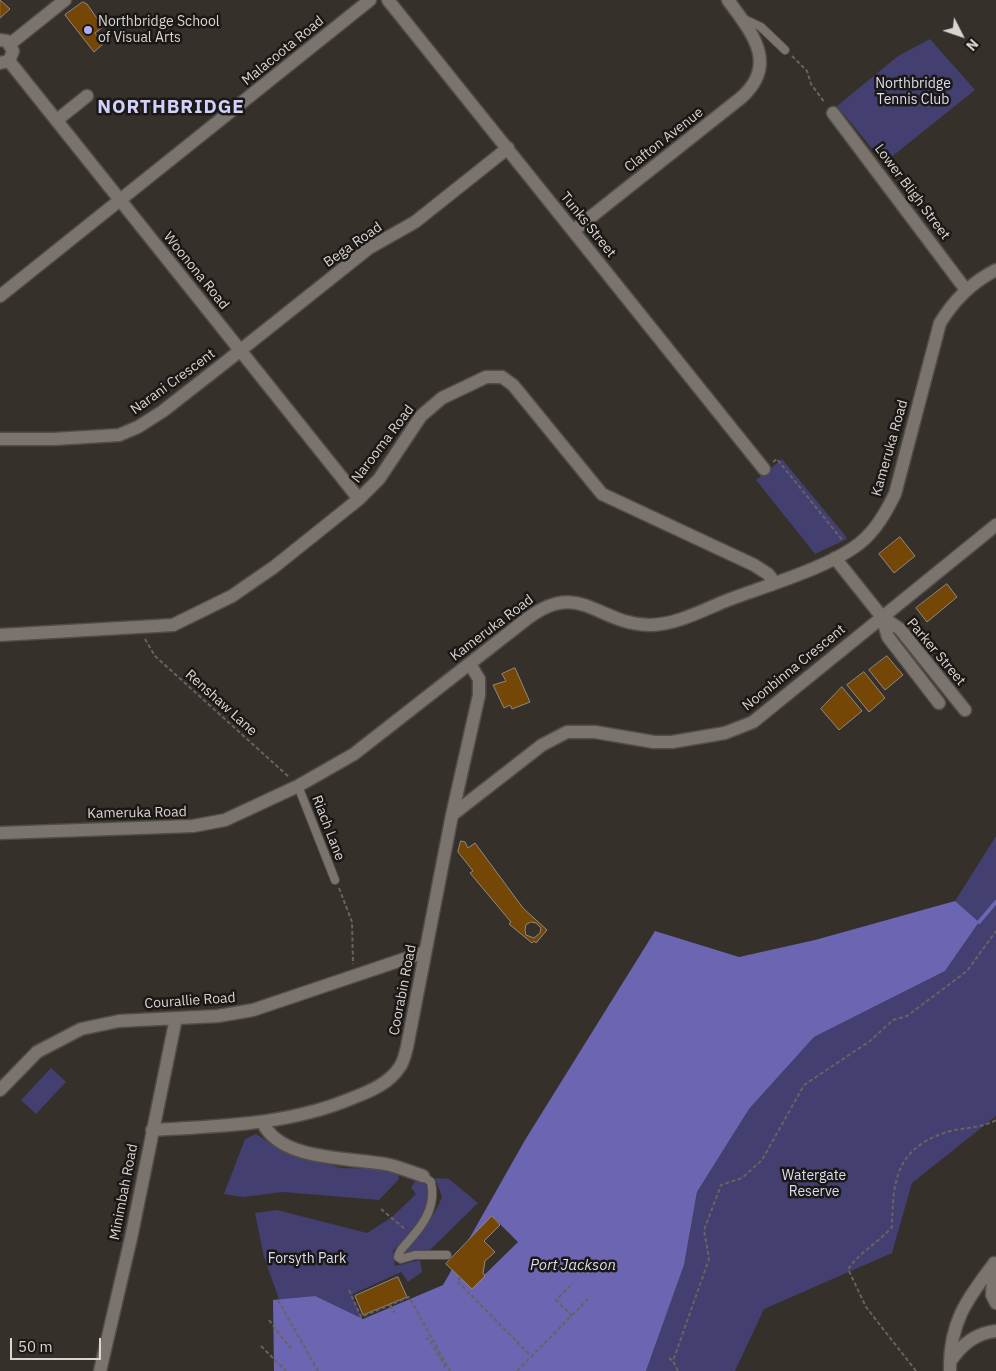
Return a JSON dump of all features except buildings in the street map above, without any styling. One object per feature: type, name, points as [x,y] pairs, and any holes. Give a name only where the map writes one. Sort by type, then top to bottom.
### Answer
[{"type":"street","points":[[4,62],[12,54],[5,42],[65,0]]},
{"type":"street","name":"Malacoota Road","points":[[120,200],[370,0]]},
{"type":"street","name":"Tunks Street","points":[[388,0],[764,469]]},
{"type":"street","points":[[728,0],[740,18]]},
{"type":"street","name":"Clafton Avenue","points":[[573,231],[756,83],[762,64],[756,46],[740,18]]},
{"type":"street","name":"Woonona Road","points":[[4,62],[57,120],[359,500]]},
{"type":"street","points":[[57,120],[87,96]]},
{"type":"street","name":"Lower Bligh Street","points":[[833,113],[966,290]]},
{"type":"street","name":"Bega Road","points":[[241,351],[369,248],[415,222],[508,148]]},
{"type":"street","points":[[0,296],[120,200]]},
{"type":"street","name":"Kameruka Road","points":[[0,834],[211,824],[241,814],[298,786],[354,754],[528,618],[551,603],[573,602],[630,622],[660,624],[775,583],[850,550],[870,533],[888,508],[900,478],[936,335],[947,312],[966,290],[996,270]]},
{"type":"street","name":"Narani Crescent","points":[[0,439],[54,439],[119,435],[138,427],[163,411],[241,351]]},
{"type":"street","name":"Narooma Road","points":[[0,635],[173,625],[232,596],[274,567],[359,500],[379,479],[412,428],[430,406],[478,379],[497,376],[506,379],[513,385],[602,494],[754,565],[768,574],[775,583]]},
{"type":"street","name":"Noonbinna Crescent","points":[[452,815],[542,745],[567,732],[595,732],[654,742],[672,742],[708,737],[740,728],[767,712],[882,616],[996,525]]},
{"type":"street","name":"Parker Street","points":[[835,558],[882,616],[900,629],[965,710]]},
{"type":"street","name":"Parker Street","points":[[882,616],[888,637],[939,703]]},
{"type":"street","name":"Coorabin Road","points":[[152,1130],[263,1123],[300,1116],[344,1102],[376,1088],[395,1074],[406,1054],[452,815],[480,689],[479,678],[470,664]]},
{"type":"street","name":"Courallie Road","points":[[0,1090],[37,1052],[81,1029],[119,1021],[218,1016],[253,1010],[425,952]]},
{"type":"street","name":"Minimbah Road","points":[[101,1370],[131,1238],[176,1018]]},
{"type":"street","points":[[263,1123],[268,1135],[294,1148],[328,1158],[389,1165],[423,1176]]},
{"type":"street","points":[[995,1263],[992,1295],[996,1303]]},
{"type":"street","points":[[950,1366],[954,1329],[967,1299],[995,1263]]},
{"type":"street","points":[[950,1366],[964,1345],[973,1338],[996,1331]]},
{"type":"lane","points":[[740,18],[761,27],[786,50]]},
{"type":"lane","name":"Riach Lane","points":[[298,786],[334,880]]},
{"type":"lane","points":[[423,1176],[431,1182],[433,1192],[431,1205],[425,1220],[399,1253],[401,1259],[415,1255],[447,1254]]},
{"type":"path","points":[[786,50],[807,71],[811,84],[833,113]]},
{"type":"path","points":[[764,469],[777,459],[844,542]]},
{"type":"path","name":"Renshaw Lane","points":[[138,628],[155,656],[298,786]]},
{"type":"path","points":[[334,880],[352,922],[353,975]]},
{"type":"path","points":[[673,1361],[709,1259],[704,1230],[721,1185],[742,1178],[762,1160],[804,1084],[870,1041],[892,1020],[907,1016],[967,971],[996,932]]},
{"type":"path","points":[[916,1371],[866,1307],[848,1269],[857,1256],[876,1244],[892,1228],[895,1179],[910,1152],[944,1133],[986,1125],[996,1120]]},
{"type":"path","points":[[381,1209],[404,1227],[412,1237]]},
{"type":"path","points":[[461,1276],[457,1280],[531,1356]]},
{"type":"path","points":[[572,1316],[556,1300],[573,1283]]},
{"type":"path","points":[[349,1290],[361,1318],[409,1297],[450,1371]]},
{"type":"path","points":[[517,1371],[588,1299]]},
{"type":"path","points":[[278,1300],[318,1371]]},
{"type":"path","points":[[390,1305],[395,1313]]},
{"type":"path","points":[[269,1320],[291,1349]]},
{"type":"path","points":[[426,1339],[428,1338],[443,1362],[444,1366],[442,1367]]},
{"type":"path","points":[[261,1346],[286,1371]]},
{"type":"path","points":[[669,1358],[673,1361],[678,1371]]},
{"type":"green space","name":"Northbridge Tennis Club","points":[[930,39],[975,90],[884,163],[837,106],[898,56]]},
{"type":"green space","points":[[782,459],[847,539],[815,554],[756,480]]},
{"type":"green space","name":"Watergate Reserve","points":[[996,836],[996,1116],[912,1183],[892,1253],[764,1309],[735,1371],[646,1371],[684,1265],[697,1192],[749,1109],[814,1037],[945,971],[979,922],[955,901]]},
{"type":"green space","points":[[51,1068],[66,1082],[36,1114],[21,1100]]},
{"type":"green space","points":[[256,1134],[283,1151],[341,1168],[383,1169],[397,1172],[399,1179],[379,1200],[283,1192],[243,1197],[224,1194],[245,1139]]},
{"type":"green space","points":[[435,1178],[449,1179],[478,1203],[429,1251],[421,1254],[406,1253],[404,1248],[426,1225],[442,1197]]},
{"type":"green space","name":"Forsyth Park","points":[[415,1181],[425,1183],[429,1192],[425,1211],[414,1229],[393,1251],[395,1266],[420,1260],[422,1272],[408,1282],[401,1272],[353,1294],[352,1296],[363,1320],[280,1302],[264,1257],[255,1213],[277,1210],[367,1233],[392,1217],[416,1194],[411,1188]]},
{"type":"water","name":"Port Jackson","points":[[955,901],[979,922],[945,971],[814,1037],[749,1109],[697,1192],[684,1265],[646,1371],[274,1371],[273,1300],[315,1296],[363,1319],[443,1285],[525,1140],[655,931],[739,957],[815,940]]},
{"type":"pier","points":[[492,1216],[518,1242],[472,1287],[451,1267],[463,1246]]},
{"type":"waterway","points":[[979,922],[996,902]]},
{"type":"place","name":"Northbridge School of Visual Arts","points":[[88,30]]},
{"type":"district","name":"NORTHBRIDGE","points":[[171,108]]}]
